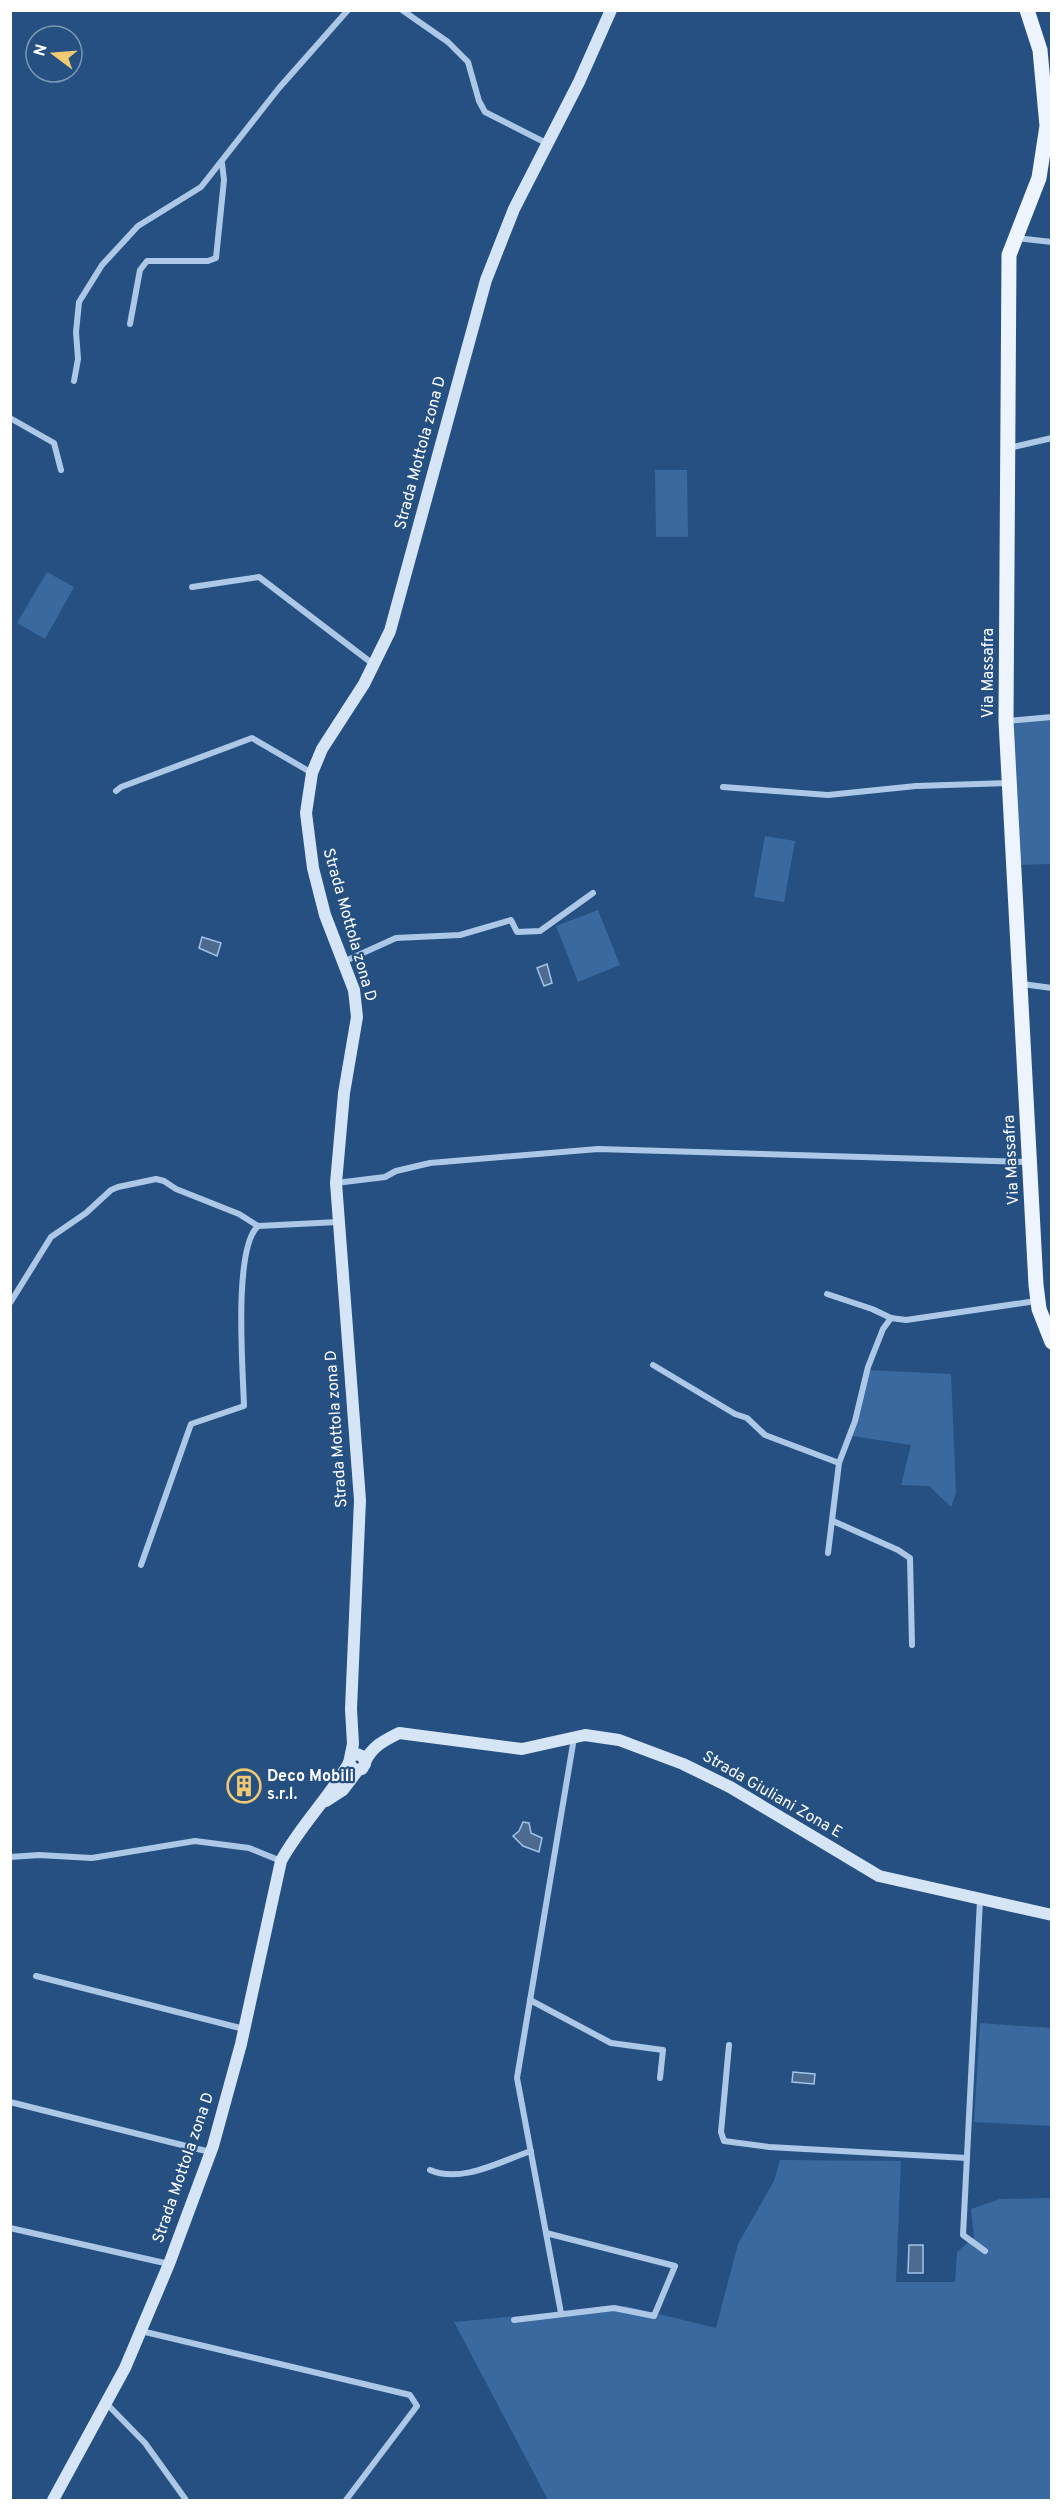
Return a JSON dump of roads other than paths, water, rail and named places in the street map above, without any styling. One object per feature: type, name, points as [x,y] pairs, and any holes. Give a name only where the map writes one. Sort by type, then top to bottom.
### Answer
[{"type":"main road","name":"Strada Mottola zona D","points":[[53,2500],[106,2403],[141,2330],[169,2264],[210,2152],[244,2029],[281,1861],[292,1839],[322,1803],[343,1790],[360,1759],[351,1728],[360,1500],[336,1183],[342,1103],[357,1017],[354,990],[325,915],[308,843],[306,813],[312,773],[322,749],[373,664],[394,619],[486,280],[514,209],[548,144],[611,10]]},
{"type":"main road","name":"Via Massafra","points":[[1026,10],[1040,50],[1047,126],[1039,178],[1009,255],[1006,721],[1038,1300],[1052,1342]]},
{"type":"main road","name":"Strada Giuliani Zona E","points":[[360,1759],[383,1740],[399,1733],[522,1749],[585,1735],[620,1740],[683,1764],[730,1787],[879,1876],[1052,1915]]},
{"type":"street","points":[[74,381],[78,359],[79,302],[102,265],[138,226],[201,187],[279,88],[348,10]]},
{"type":"street","points":[[402,10],[448,42],[468,62],[479,101],[485,112],[548,144]]},
{"type":"street","points":[[130,324],[140,270],[147,261],[208,261],[216,258],[224,180],[222,163]]},
{"type":"street","points":[[1015,238],[1052,242]]},
{"type":"street","points":[[10,418],[54,442],[61,470]]},
{"type":"street","points":[[1009,448],[1052,438]]},
{"type":"street","points":[[192,587],[259,577],[373,664]]},
{"type":"street","points":[[1006,721],[1052,717]]},
{"type":"street","points":[[116,791],[252,738],[312,773]]},
{"type":"street","points":[[723,787],[828,795],[916,786],[1010,783]]},
{"type":"street","points":[[343,962],[396,938],[460,935],[511,920],[518,932],[540,931],[593,893]]},
{"type":"street","points":[[1021,984],[1052,988]]},
{"type":"street","points":[[336,1183],[385,1178],[396,1171],[430,1164],[598,1149],[1030,1162]]},
{"type":"street","points":[[10,1302],[46,1241],[118,1186],[156,1179],[164,1181],[176,1189],[239,1214],[258,1226],[338,1222]]},
{"type":"street","points":[[141,1565],[191,1424],[244,1406],[241,1307],[244,1265],[251,1232],[258,1226]]},
{"type":"street","points":[[826,1294],[872,1309],[891,1318],[906,1320],[1038,1300]]},
{"type":"street","points":[[828,1552],[833,1521],[832,1503],[839,1463],[855,1421],[868,1367],[883,1329],[891,1318]]},
{"type":"street","points":[[653,1365],[735,1414],[743,1415],[765,1435],[839,1463]]},
{"type":"street","points":[[833,1521],[898,1550],[910,1558],[912,1565],[912,1645]]},
{"type":"street","points":[[561,2313],[517,2078],[574,1737]]},
{"type":"street","points":[[10,1857],[39,1855],[92,1858],[195,1840],[249,1848],[281,1861]]},
{"type":"street","points":[[980,1900],[963,2235],[985,2251]]},
{"type":"street","points":[[36,1976],[244,2029]]},
{"type":"street","points":[[530,2000],[611,2043],[663,2050],[660,2078]]},
{"type":"street","points":[[729,2044],[722,2132],[724,2141],[769,2147],[967,2158]]},
{"type":"street","points":[[10,2102],[210,2152]]},
{"type":"street","points":[[430,2170],[441,2175],[462,2174],[531,2151]]},
{"type":"street","points":[[10,2228],[169,2264]]},
{"type":"street","points":[[514,2320],[614,2308],[654,2316],[675,2266],[546,2233]]},
{"type":"street","points":[[141,2330],[410,2395],[417,2406],[346,2500]]},
{"type":"street","points":[[106,2403],[145,2443],[186,2500]]},
{"type":"place","name":"Deco Mobili s.r.l.","points":[[244,1786]]}]
